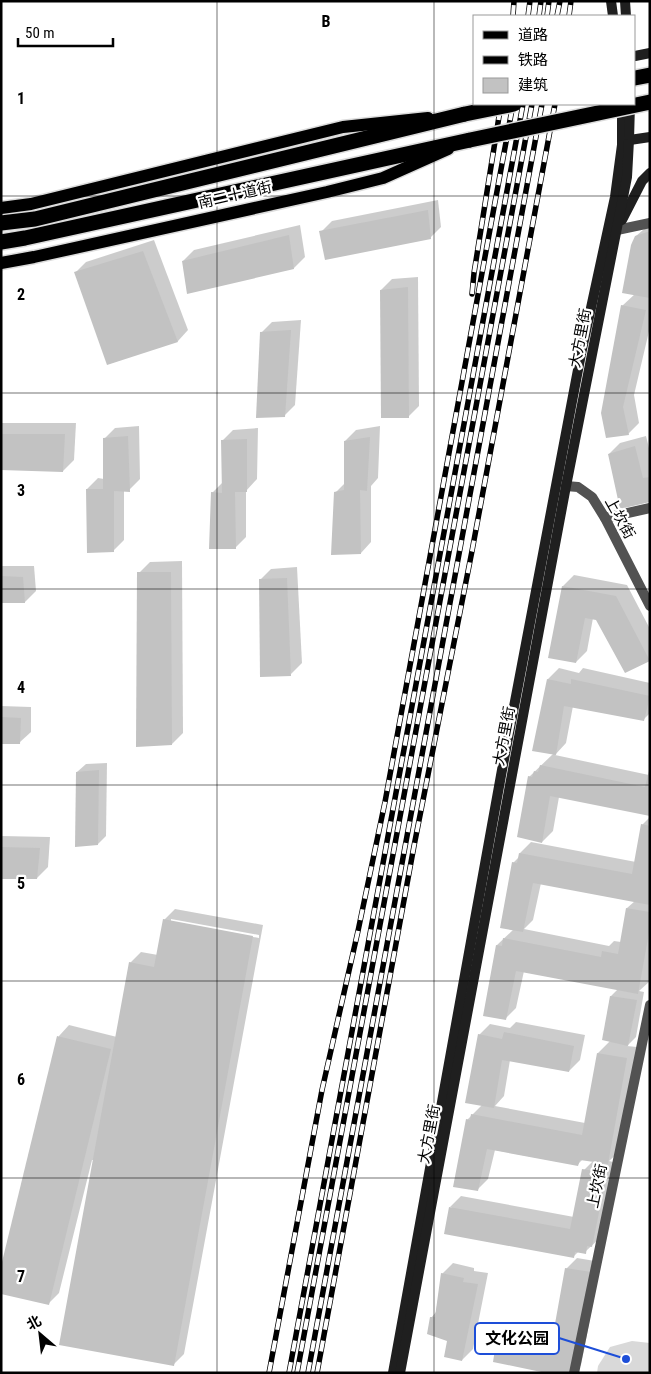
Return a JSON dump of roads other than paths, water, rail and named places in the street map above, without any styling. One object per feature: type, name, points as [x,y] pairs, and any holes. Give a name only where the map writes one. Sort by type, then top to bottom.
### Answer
[{"type":"highway","points":[[636,78],[650,74]]},
{"type":"highway","points":[[636,105],[650,102]]},
{"type":"highway","points":[[1,223],[34,219],[465,114],[509,105]]},
{"type":"highway","points":[[1,242],[636,105]]},
{"type":"main road","points":[[611,1],[613,15]]},
{"type":"main road","points":[[625,1],[626,15]]},
{"type":"main road","points":[[636,56],[650,52]]},
{"type":"main road","name":"大方里街","points":[[400,1373],[566,486],[627,176],[622,105]]},
{"type":"main road","name":"大方里街","points":[[393,1373],[498,789],[577,374],[626,141],[630,105]]},
{"type":"main road","points":[[1,208],[31,204],[343,127],[465,114]]},
{"type":"main road","points":[[626,141],[650,136]]},
{"type":"main road","name":"南二十道街","points":[[1,262],[34,257],[383,178],[470,140]]},
{"type":"main road","points":[[617,230],[642,181],[650,173]]},
{"type":"street","points":[[617,230],[650,222]]},
{"type":"street","name":"上坎街","points":[[566,486],[578,487],[592,497],[650,606]]},
{"type":"street","points":[[604,518],[650,508]]},
{"type":"street","name":"上坎街","points":[[574,1373],[650,1005]]},
{"type":"railway","points":[[513,15],[514,1]]},
{"type":"railway","points":[[528,15],[530,1]]},
{"type":"railway","points":[[539,15],[541,1]]},
{"type":"railway","points":[[547,15],[549,1]]},
{"type":"railway","points":[[557,15],[560,1]]},
{"type":"railway","points":[[569,15],[571,1]]},
{"type":"railway","points":[[472,294],[501,105]]},
{"type":"railway","points":[[269,1373],[322,1090],[385,802],[513,105]]},
{"type":"railway","points":[[289,1373],[523,105]]},
{"type":"railway","points":[[297,1373],[532,105]]},
{"type":"railway","points":[[308,1373],[542,105]]},
{"type":"railway","points":[[317,1373],[414,846],[472,551],[555,105]]},
{"type":"place","name":"文化公园","points":[[626,1359]]}]
